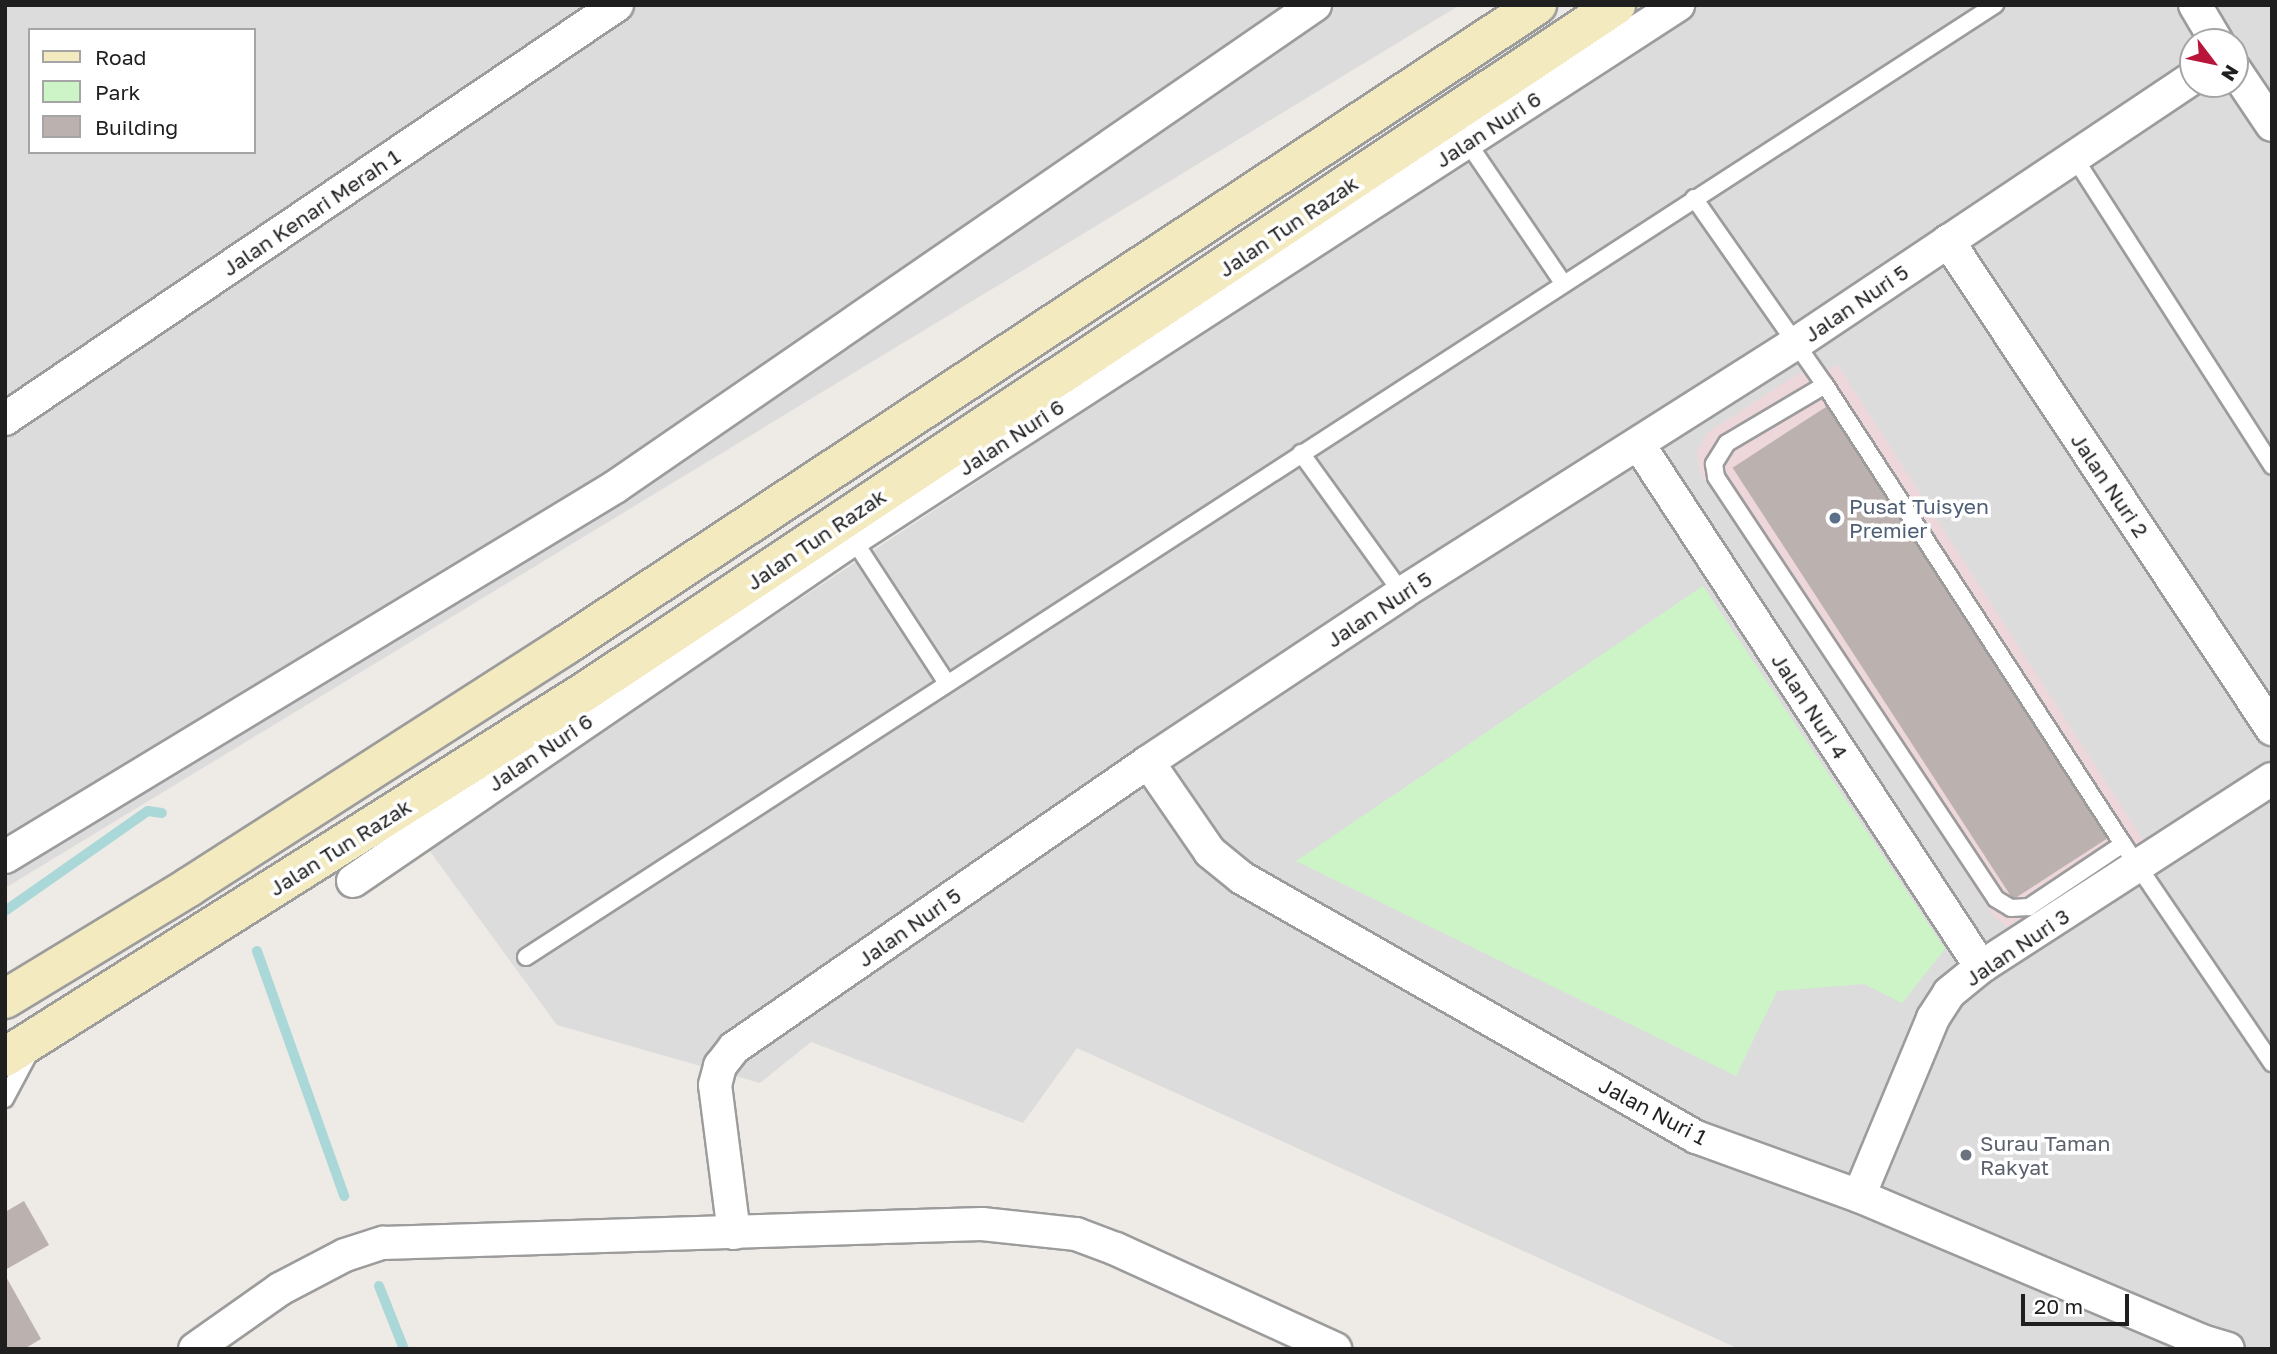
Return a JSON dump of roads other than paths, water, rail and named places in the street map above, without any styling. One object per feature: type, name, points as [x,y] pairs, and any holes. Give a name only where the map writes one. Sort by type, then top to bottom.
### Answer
[{"type":"main road","name":"Jalan Tun Razak","points":[[5,1057],[386,836],[589,690],[1616,5]]},
{"type":"main road","points":[[5,999],[189,887],[566,645],[1535,6]]},
{"type":"street","name":"Jalan Kenari Merah 1","points":[[5,419],[617,5]]},
{"type":"street","points":[[5,857],[615,487],[1315,5]]},
{"type":"street","name":"Jalan Nuri 6","points":[[354,881],[386,836],[853,539],[1678,5]]},
{"type":"street","points":[[2196,5],[2209,28]]},
{"type":"street","name":"Jalan Nuri 5","points":[[734,1233],[715,1085],[720,1066],[734,1048],[1148,762],[1402,593],[1798,342],[2179,87]]},
{"type":"street","points":[[2249,91],[2272,125]]},
{"type":"street","name":"Jalan Nuri 2","points":[[1948,241],[2272,729]]},
{"type":"street","name":"Jalan Nuri 4","points":[[1639,444],[1980,967]]},
{"type":"street","name":"Jalan Nuri 1","points":[[1148,762],[1210,852],[1242,878],[1696,1138],[1859,1196],[2202,1341],[2228,1349]]},
{"type":"street","name":"Jalan Nuri 3","points":[[1859,1196],[1933,1018],[1949,993],[2131,855],[2272,779]]},
{"type":"street","points":[[195,1349],[280,1289],[345,1255],[383,1243],[982,1224],[1076,1234],[1116,1248],[1335,1349]]},
{"type":"lane","points":[[526,957],[1995,5]]},
{"type":"lane","points":[[1468,142],[1563,283]]},
{"type":"lane","points":[[2074,157],[2272,466]]},
{"type":"lane","points":[[1694,198],[1798,342],[2131,855],[2272,1063]]},
{"type":"lane","points":[[1825,385],[1727,443],[1714,464],[1716,477],[1996,898],[2011,908],[2029,906],[2131,855]]},
{"type":"lane","points":[[1301,453],[1402,593]]},
{"type":"lane","points":[[853,539],[947,683]]},
{"type":"lane","points":[[5,1099],[38,1038]]},
{"type":"waterway","points":[[5,911],[148,811],[162,813]]},
{"type":"waterway","points":[[257,951],[344,1196]]},
{"type":"waterway","points":[[379,1286],[404,1349]]},
{"type":"place","name":"Pusat Tuisyen Premier","points":[[1835,518]]},
{"type":"place","name":"Surau Taman Rakyat","points":[[1966,1155]]}]
